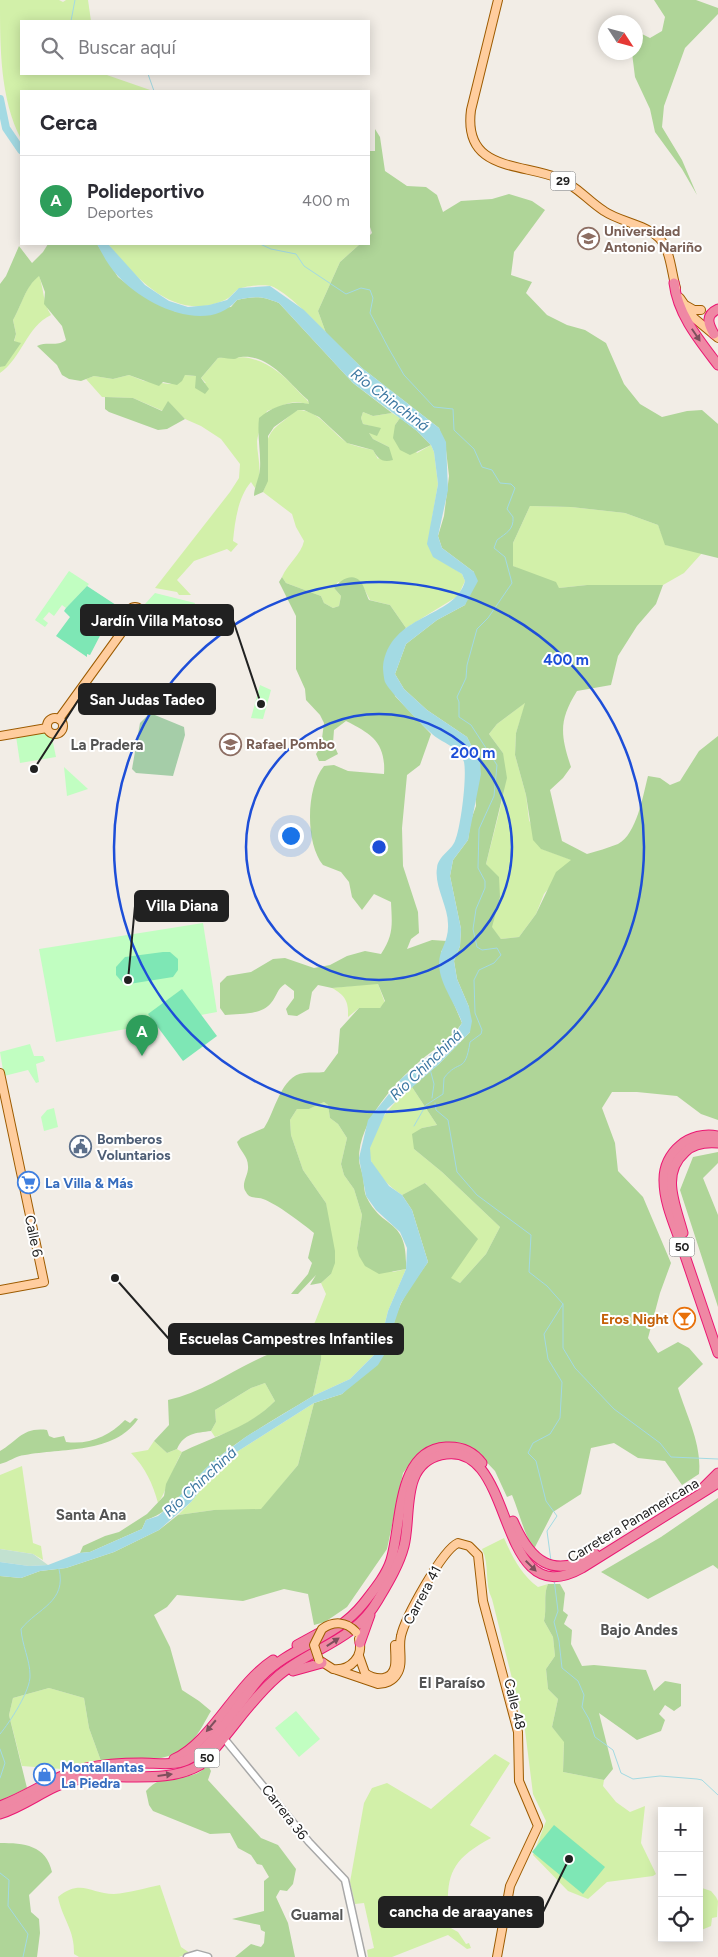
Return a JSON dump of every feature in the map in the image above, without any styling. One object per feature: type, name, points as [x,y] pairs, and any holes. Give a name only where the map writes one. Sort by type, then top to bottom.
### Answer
[{"type":"highway","points":[[674,283],[677,301],[685,317],[718,365]]},
{"type":"highway","points":[[716,336],[709,326],[709,318],[718,309]]},
{"type":"highway","name":"50","points":[[718,1136],[696,1137],[678,1147],[667,1163],[664,1182],[674,1224],[718,1353]]},
{"type":"highway","name":"50","points":[[718,1143],[701,1144],[689,1149],[674,1165],[671,1178],[677,1211],[718,1339]]},
{"type":"highway","name":"Carretera Panamericana","points":[[0,1806],[73,1771],[101,1765],[181,1762],[198,1753],[272,1667],[340,1628],[354,1614],[385,1572],[395,1543],[406,1482],[411,1469],[427,1454],[448,1447],[470,1451],[486,1467],[527,1548],[538,1559],[554,1565],[563,1565],[590,1557],[702,1490],[718,1483]]},
{"type":"highway","name":"Carretera Panamericana","points":[[200,1765],[277,1677],[345,1635],[363,1619],[378,1601],[400,1558],[404,1543],[409,1495],[415,1476],[425,1463],[436,1457],[449,1454],[463,1455],[481,1468],[525,1560],[539,1573],[560,1577],[582,1568],[684,1505],[718,1473]]},
{"type":"highway","points":[[330,1624],[341,1618],[355,1606],[395,1543]]},
{"type":"highway","points":[[360,1643],[368,1618],[378,1601]]},
{"type":"highway","points":[[144,1763],[172,1760],[190,1750],[256,1673],[281,1655],[319,1633]]},
{"type":"highway","points":[[200,1765],[212,1758],[284,1677],[300,1668],[320,1662]]},
{"type":"highway","name":"50","points":[[0,1814],[18,1808],[50,1789],[74,1780],[163,1776],[200,1765]]},
{"type":"main road","name":"29","points":[[498,0],[470,124],[476,142],[485,154],[504,166],[558,178],[604,211],[654,234],[664,247],[674,283]]},
{"type":"main road","points":[[674,283],[683,303],[694,318],[716,336]]},
{"type":"main road","points":[[683,303],[694,310],[701,310]]},
{"type":"main road","points":[[48,728],[50,720],[59,719],[132,618]]},
{"type":"main road","points":[[48,728],[53,734],[59,733],[63,728],[59,719]]},
{"type":"main road","points":[[0,736],[48,728]]},
{"type":"main road","name":"Calle 6","points":[[0,1073],[44,1282],[0,1290]]},
{"type":"main road","name":"Calle 48","points":[[456,1542],[466,1540],[472,1543],[482,1557],[484,1588],[523,1732],[524,1783],[542,1822],[539,1838],[510,1886],[498,1957]]},
{"type":"main road","name":"Carrera 41","points":[[358,1656],[361,1668],[375,1679],[385,1678],[392,1672],[395,1666],[396,1639],[400,1627],[437,1558],[446,1547],[456,1542]]},
{"type":"main road","name":"Carrera 41","points":[[337,1670],[378,1684],[389,1681],[397,1675],[400,1668],[400,1645],[403,1630],[444,1554],[456,1542]]},
{"type":"main road","points":[[330,1624],[346,1624],[356,1632],[360,1643],[358,1656],[350,1666],[337,1670],[320,1662],[314,1644],[319,1633],[330,1624]]},
{"type":"street","name":"Carrera 36","points":[[227,1742],[309,1842],[345,1880],[362,1957]]},
{"type":"street","points":[[187,1957],[196,1954],[208,1957]]},
{"type":"green space","points":[[0,0],[59,0],[63,2],[66,0],[88,0],[91,20],[20,20],[20,75],[107,75],[150,90],[20,90],[20,137],[14,123],[5,90],[0,36]]},
{"type":"green space","points":[[654,0],[696,0],[718,8],[718,14],[685,48],[664,106],[662,127],[682,160],[697,195],[682,169],[655,132],[650,109],[635,77],[633,60],[643,60],[643,34],[650,38],[662,31],[665,17]]},
{"type":"green space","points":[[375,129],[380,137],[385,171],[407,186],[426,187],[437,195],[443,212],[461,201],[492,199],[509,194],[532,201],[545,210],[514,252],[511,275],[532,282],[526,293],[547,315],[567,325],[585,330],[606,343],[624,384],[640,404],[662,417],[687,411],[702,410],[718,424],[718,558],[665,545],[658,525],[625,513],[571,507],[530,506],[513,543],[513,566],[556,582],[559,588],[587,585],[663,585],[656,604],[637,626],[618,656],[611,685],[577,691],[567,710],[564,719],[563,736],[571,767],[563,778],[550,790],[562,841],[587,854],[618,844],[625,839],[635,823],[648,776],[660,778],[670,785],[680,781],[699,751],[718,736],[718,1120],[701,1114],[677,1096],[637,1092],[612,1092],[602,1108],[615,1143],[618,1171],[643,1197],[671,1263],[660,1293],[648,1338],[658,1353],[678,1342],[689,1348],[703,1364],[678,1388],[696,1441],[699,1474],[682,1485],[665,1461],[638,1458],[614,1443],[591,1448],[581,1494],[553,1512],[534,1549],[524,1529],[512,1495],[507,1497],[495,1471],[476,1451],[414,1459],[403,1473],[387,1549],[347,1607],[325,1622],[314,1625],[308,1594],[284,1589],[243,1601],[177,1595],[167,1607],[154,1615],[170,1647],[182,1690],[211,1711],[198,1734],[184,1749],[162,1758],[150,1760],[101,1761],[89,1728],[84,1698],[49,1688],[13,1698],[9,1715],[27,1788],[0,1801],[0,1576],[21,1578],[40,1571],[66,1568],[114,1552],[159,1530],[178,1515],[214,1510],[261,1509],[298,1465],[314,1403],[342,1394],[392,1342],[398,1309],[428,1262],[412,1210],[402,1195],[425,1183],[478,1239],[451,1278],[460,1283],[486,1254],[500,1227],[442,1172],[414,1149],[412,1134],[422,1128],[437,1125],[412,1087],[439,1064],[470,1032],[469,1007],[457,979],[454,961],[460,946],[461,929],[450,876],[453,860],[468,840],[471,820],[476,806],[472,747],[467,737],[427,710],[404,689],[395,674],[406,644],[437,620],[465,605],[474,572],[442,548],[438,536],[444,516],[449,476],[446,450],[439,428],[362,368],[326,333],[318,311],[340,262],[359,245],[370,245],[370,235],[372,233],[370,227],[370,151],[375,151]],"holes":[[[525,703],[516,733],[515,755],[526,795],[533,840],[541,849],[571,860],[556,872],[536,914],[519,937],[501,939],[492,927],[500,897],[499,877],[486,864],[507,778],[503,753],[489,734],[497,724]]]},
{"type":"green space","points":[[47,245],[98,245],[118,277],[132,288],[176,312],[231,307],[237,300],[254,297],[279,303],[353,383],[392,413],[373,416],[363,412],[361,418],[363,424],[381,428],[377,436],[369,433],[373,439],[389,447],[393,460],[383,461],[373,450],[347,443],[319,417],[304,410],[298,410],[274,427],[268,436],[268,481],[263,492],[254,496],[260,469],[259,418],[277,407],[290,403],[309,404],[308,400],[278,371],[261,360],[251,357],[218,358],[201,378],[209,389],[205,394],[195,388],[196,376],[185,375],[177,385],[163,382],[159,386],[129,375],[113,379],[94,376],[81,381],[69,379],[62,375],[57,365],[37,346],[59,343],[66,340],[62,326],[44,304],[45,292],[39,276],[30,285],[13,320],[16,334],[14,341],[21,343],[5,366],[0,367],[0,284],[6,276],[19,246],[32,263]]},
{"type":"green space","points":[[109,245],[359,245],[340,262],[318,311],[326,333],[292,300],[271,286],[243,287],[227,299],[207,306],[190,306],[174,302],[159,294],[131,271]]},
{"type":"green space","points":[[39,275],[45,301],[51,315],[36,327],[14,359],[0,373],[0,367],[5,365],[20,343],[14,342],[16,334],[13,320],[27,290]]},
{"type":"green space","points":[[218,358],[249,358],[270,366],[287,379],[310,405],[298,402],[267,411],[257,441],[260,471],[258,482],[255,488],[251,482],[247,488],[240,502],[236,517],[233,541],[238,544],[231,552],[227,549],[194,561],[177,580],[191,595],[179,595],[177,592],[155,588],[230,492],[239,478],[240,464],[221,439],[201,426],[185,419],[168,402],[163,411],[133,398],[102,397],[86,379],[94,376],[113,379],[129,375],[144,381],[170,384],[185,375],[196,376],[197,382],[206,383],[201,378]]},
{"type":"green space","points":[[105,397],[133,398],[162,411],[168,401],[185,419],[167,429],[158,430],[109,412],[105,409]]},
{"type":"green space","points":[[298,410],[312,413],[318,417],[346,442],[373,450],[378,459],[389,447],[373,439],[369,433],[374,433],[371,426],[363,424],[361,418],[363,412],[373,416],[392,413],[400,418],[395,425],[417,453],[431,445],[434,452],[438,484],[431,524],[450,566],[462,574],[465,581],[458,596],[406,628],[390,605],[370,600],[360,581],[338,582],[334,588],[341,596],[339,606],[333,608],[324,603],[321,596],[286,583],[282,577],[300,551],[304,541],[296,527],[292,514],[263,492],[268,472],[266,446],[273,430]]},
{"type":"green space","points":[[400,418],[431,445],[410,455],[400,450],[393,438],[395,425]]},
{"type":"green space","points":[[530,506],[571,507],[625,513],[658,525],[666,545],[702,553],[684,573],[663,585],[587,585],[559,588],[513,566],[513,543]]},
{"type":"green space","points":[[69,571],[89,584],[66,608],[62,605],[54,616],[49,612],[43,619],[48,623],[45,627],[35,620]]},
{"type":"green space","points":[[282,577],[286,583],[321,596],[324,603],[333,608],[339,606],[341,596],[334,588],[350,577],[357,578],[363,585],[369,600],[390,605],[406,628],[390,647],[395,696],[431,734],[420,765],[407,775],[402,828],[403,866],[418,912],[419,933],[411,939],[407,949],[432,940],[447,941],[441,952],[451,997],[462,1023],[453,1034],[420,1061],[389,1092],[371,1117],[361,1145],[359,1161],[366,1196],[380,1215],[399,1232],[406,1252],[406,1269],[379,1274],[365,1266],[359,1256],[357,1248],[362,1215],[354,1189],[344,1175],[341,1164],[347,1138],[338,1124],[330,1118],[328,1105],[324,1102],[309,1109],[297,1109],[290,1120],[291,1135],[303,1170],[326,1203],[335,1251],[335,1263],[331,1274],[321,1283],[310,1285],[316,1275],[298,1294],[291,1294],[308,1274],[312,1263],[308,1258],[314,1233],[275,1205],[248,1194],[244,1189],[244,1183],[248,1162],[237,1142],[241,1138],[264,1128],[284,1087],[296,1075],[324,1072],[338,1053],[340,1029],[359,1008],[380,1008],[385,1001],[378,984],[332,988],[318,985],[312,992],[309,1009],[297,1016],[288,1015],[286,1009],[294,998],[294,991],[285,984],[280,988],[271,1003],[262,1010],[225,1015],[220,1008],[220,983],[227,976],[251,972],[273,959],[285,958],[314,968],[330,965],[347,956],[365,951],[381,954],[390,935],[392,917],[391,902],[374,894],[362,910],[352,897],[349,882],[341,872],[323,865],[313,843],[310,815],[311,801],[318,775],[324,766],[334,765],[348,771],[384,774],[383,754],[376,741],[370,735],[346,721],[334,730],[333,743],[338,754],[325,761],[319,761],[316,754],[321,746],[324,723],[320,715],[306,700],[305,689],[296,669],[296,616],[279,582]]},
{"type":"green space","points":[[87,586],[116,605],[90,655],[87,654],[87,657],[56,636],[70,617],[64,611]]},
{"type":"green space","points":[[155,593],[195,603],[189,620],[176,628],[175,631],[149,613],[145,604]]},
{"type":"green space","points":[[260,685],[271,690],[263,719],[251,718]]},
{"type":"green space","points":[[526,702],[516,733],[515,755],[526,795],[529,820],[542,849],[572,860],[544,894],[536,914],[519,937],[501,939],[491,927],[500,897],[486,864],[502,801],[503,753],[489,734],[497,724]]},
{"type":"green space","points":[[150,713],[184,727],[185,735],[173,776],[136,773],[132,769],[140,723]]},
{"type":"green space","points":[[43,732],[52,738],[56,757],[20,763],[16,736]]},
{"type":"green space","points":[[64,767],[88,789],[67,796]]},
{"type":"green space","points":[[203,923],[217,1012],[56,1042],[39,949]]},
{"type":"green space","points":[[170,952],[178,959],[178,970],[173,977],[129,984],[123,983],[116,975],[116,967],[125,957]]},
{"type":"green space","points":[[378,984],[385,1003],[380,1008],[359,1008],[348,1017],[348,1007],[345,999],[332,988]]},
{"type":"green space","points":[[182,989],[217,1036],[183,1061],[148,1014]]},
{"type":"green space","points":[[30,1044],[34,1056],[43,1056],[45,1061],[36,1064],[39,1082],[36,1083],[28,1070],[4,1076],[0,1052]]},
{"type":"green space","points":[[412,1087],[437,1125],[422,1128],[414,1149],[442,1172],[500,1227],[486,1254],[460,1283],[451,1279],[426,1183],[402,1195],[384,1180],[376,1171],[371,1161],[369,1151],[371,1140],[382,1119],[397,1100]]},
{"type":"green space","points":[[324,1102],[328,1105],[330,1118],[338,1124],[347,1138],[341,1164],[344,1175],[354,1189],[362,1215],[357,1248],[393,1272],[406,1269],[388,1311],[378,1351],[350,1379],[313,1396],[321,1360],[317,1326],[306,1344],[295,1348],[315,1322],[326,1294],[321,1283],[331,1274],[326,1203],[303,1170],[291,1135],[290,1120],[297,1109],[309,1109]]},
{"type":"green space","points":[[54,1108],[58,1127],[44,1131],[41,1117],[47,1110]]},
{"type":"green space","points":[[718,1152],[718,1163],[703,1178],[718,1215],[718,1307],[680,1190],[693,1157]]},
{"type":"green space","points":[[317,1326],[322,1328],[321,1360],[313,1396],[236,1444],[205,1470],[174,1503],[156,1516],[146,1520],[142,1529],[90,1552],[80,1553],[83,1546],[119,1532],[147,1514],[164,1496],[166,1484],[182,1452],[243,1425],[275,1401],[265,1383],[251,1388],[215,1410],[216,1422],[211,1431],[195,1433],[187,1437],[177,1449],[167,1453],[154,1441],[169,1425],[168,1400],[195,1391],[277,1351],[304,1346],[311,1338]]},
{"type":"green space","points":[[265,1383],[275,1401],[247,1423],[215,1437],[211,1431],[216,1422],[215,1410],[251,1388]]},
{"type":"green space","points":[[314,1403],[298,1465],[261,1510],[214,1510],[178,1515],[191,1502],[224,1460]]},
{"type":"green space","points":[[135,1418],[138,1419],[128,1430],[102,1444],[86,1448],[21,1456],[0,1464],[0,1451],[26,1433],[47,1430],[49,1436],[54,1438],[64,1436],[66,1442],[91,1441],[106,1435],[125,1420],[130,1423]]},
{"type":"green space","points":[[154,1441],[167,1453],[177,1449],[182,1452],[158,1503],[148,1476],[131,1453],[148,1450]]},
{"type":"green space","points":[[22,1466],[33,1543],[41,1546],[43,1560],[33,1554],[0,1549],[0,1475]]},
{"type":"green space","points":[[718,1498],[718,1569],[713,1565],[648,1599],[601,1572],[661,1537]]},
{"type":"green space","points":[[504,1538],[514,1558],[527,1577],[538,1587],[548,1584],[544,1621],[553,1637],[555,1656],[546,1669],[548,1689],[558,1699],[552,1727],[564,1741],[563,1772],[604,1780],[603,1786],[616,1802],[630,1812],[645,1806],[641,1843],[656,1874],[607,1882],[588,1899],[568,1891],[533,1855],[546,1821],[533,1794],[525,1730],[488,1587],[486,1561],[482,1549]]},
{"type":"green space","points":[[0,1549],[33,1554],[48,1565],[29,1566],[0,1562]]},
{"type":"green space","points":[[548,1584],[560,1584],[565,1593],[563,1611],[568,1615],[564,1624],[572,1630],[571,1644],[582,1666],[594,1665],[646,1670],[654,1691],[665,1681],[681,1684],[681,1706],[674,1711],[665,1705],[659,1714],[665,1720],[661,1731],[637,1740],[599,1713],[613,1769],[604,1780],[563,1772],[564,1742],[552,1727],[558,1699],[548,1689],[546,1669],[555,1656],[553,1637],[544,1621]]},
{"type":"green space","points":[[49,1688],[84,1698],[89,1728],[101,1761],[62,1769],[22,1766],[9,1715],[13,1698]]},
{"type":"green space","points":[[296,1711],[320,1739],[299,1757],[275,1728]]},
{"type":"green space","points":[[495,1754],[510,1763],[470,1825],[491,1838],[465,1855],[457,1864],[449,1884],[449,1927],[458,1932],[466,1944],[469,1943],[471,1948],[467,1949],[448,1935],[392,1957],[368,1957],[367,1950],[374,1948],[364,1903],[355,1904],[350,1882],[364,1803],[372,1788],[387,1783],[431,1809]]},
{"type":"green space","points":[[208,1765],[211,1771],[208,1780],[261,1838],[278,1845],[296,1869],[293,1884],[287,1891],[280,1890],[276,1897],[288,1923],[295,1957],[235,1957],[251,1944],[261,1947],[264,1943],[265,1932],[261,1930],[260,1925],[232,1919],[264,1911],[264,1881],[269,1877],[262,1865],[257,1864],[251,1855],[238,1848],[230,1833],[210,1834],[153,1811],[149,1805],[146,1791],[153,1785],[164,1779],[188,1776],[200,1772]]},
{"type":"green space","points":[[554,1825],[605,1867],[583,1894],[532,1852]]},
{"type":"green space","points":[[0,1843],[33,1847],[45,1856],[52,1872],[29,1895],[31,1912],[39,1919],[40,1933],[37,1957],[0,1957]]},
{"type":"green space","points":[[160,1885],[181,1947],[190,1953],[179,1957],[79,1957],[74,1954],[72,1938],[58,1897],[66,1891],[80,1888],[114,1894]]},
{"type":"green space","points":[[703,1888],[711,1891],[718,1901],[717,1917],[712,1918],[711,1926],[703,1929]]},
{"type":"water","points":[[98,245],[109,245],[145,285],[169,301],[188,307],[209,305],[227,300],[239,288],[270,286],[304,310],[362,368],[439,428],[446,442],[448,490],[438,536],[442,548],[474,572],[478,581],[465,605],[437,620],[406,644],[395,674],[404,689],[427,710],[467,737],[480,762],[481,774],[468,840],[453,860],[450,876],[461,929],[460,946],[454,961],[457,979],[469,1007],[472,1021],[470,1032],[439,1064],[387,1109],[370,1148],[371,1161],[389,1186],[402,1195],[412,1210],[428,1262],[401,1303],[392,1330],[392,1342],[378,1365],[342,1394],[314,1403],[224,1460],[191,1502],[159,1530],[114,1552],[66,1568],[40,1571],[21,1578],[0,1576],[0,1562],[29,1566],[48,1565],[79,1553],[90,1552],[142,1529],[146,1520],[158,1516],[171,1505],[212,1462],[247,1436],[313,1396],[350,1379],[378,1351],[388,1311],[406,1269],[407,1248],[400,1232],[376,1210],[366,1196],[359,1158],[368,1120],[401,1079],[455,1034],[462,1023],[440,971],[439,958],[447,935],[448,924],[446,910],[437,882],[437,868],[440,860],[453,845],[457,834],[464,789],[464,762],[454,748],[431,733],[399,700],[385,682],[383,669],[388,649],[397,636],[409,626],[449,603],[459,593],[465,581],[462,574],[433,557],[427,544],[438,484],[434,452],[431,445],[417,431],[353,383],[279,303],[254,297],[237,300],[224,310],[209,315],[193,316],[176,312],[143,297],[129,287],[106,261]]},
{"type":"waterway","points":[[71,20],[75,0]]},
{"type":"waterway","points":[[148,75],[154,90]]},
{"type":"waterway","name":"Río Chinchiná","points":[[0,99],[6,128],[20,149]]},
{"type":"waterway","points":[[262,245],[271,249],[296,254],[304,266],[346,294],[361,288],[370,290],[373,298],[370,313],[404,375],[434,407],[453,409],[454,430],[474,449],[482,467],[492,470],[500,483],[511,484],[515,488],[507,509],[513,517],[512,525],[509,531],[497,540],[494,548],[505,557],[512,583],[488,618],[477,629],[467,665],[466,678],[457,697],[459,717],[471,725],[497,765],[494,796],[479,829],[478,868],[485,881],[485,888],[476,909],[473,929],[477,947],[482,950],[497,948],[501,955],[494,963],[479,970],[474,980],[475,1013],[482,1030],[481,1034],[470,1042],[464,1063],[449,1072],[444,1078],[443,1094],[426,1105],[414,1126]]},
{"type":"waterway","points":[[430,1069],[434,1084],[432,1098]]},
{"type":"waterway","points":[[435,1103],[436,1110],[448,1120],[457,1172],[477,1195],[531,1235],[529,1272],[547,1286],[563,1304],[563,1348],[575,1368],[614,1409],[660,1443],[671,1457],[718,1459]]},
{"type":"waterway","points":[[551,1561],[547,1531],[557,1516],[546,1501],[536,1461],[528,1453],[533,1443],[550,1434],[560,1418],[562,1382],[548,1359],[544,1334],[563,1304]]},
{"type":"waterway","points":[[0,1734],[19,1706],[29,1681],[30,1669],[21,1629],[55,1597],[59,1589],[59,1569]]},
{"type":"waterway","points":[[554,1579],[558,1611],[554,1622],[559,1641],[562,1668],[578,1681],[584,1695],[582,1707],[589,1719],[595,1737],[613,1750],[621,1773],[633,1779],[660,1776],[702,1780],[718,1795]]},
{"type":"waterway","points":[[0,1749],[5,1763],[0,1778]]},
{"type":"waterway","points":[[0,1873],[9,1880],[8,1906],[28,1934],[23,1957]]},
{"type":"place","name":"Universidad Antonio Nariño","points":[[588,239]]},
{"type":"place","name":"Jardín Villa Matoso","points":[[261,704]]},
{"type":"place","name":"Rafael Pombo","points":[[230,744]]},
{"type":"place","name":"San Judas Tadeo","points":[[34,769]]},
{"type":"place","name":"Villa Diana","points":[[128,980]]},
{"type":"place","name":"Polideportivo","points":[[142,1056]]},
{"type":"place","name":"Bomberos Voluntarios","points":[[81,1147]]},
{"type":"place","name":"La Villa & Más","points":[[29,1183]]},
{"type":"place","name":"Escuelas Campestres Infantiles","points":[[115,1278]]},
{"type":"place","name":"Eros Night","points":[[685,1319]]},
{"type":"place","name":"Montallantas La Piedra","points":[[45,1775]]},
{"type":"place","name":"cancha de araayanes","points":[[569,1859]]},
{"type":"district","name":"La Pradera","points":[[107,745]]},
{"type":"district","name":"Santa Ana","points":[[91,1515]]},
{"type":"district","name":"Bajo Andes","points":[[639,1630]]},
{"type":"district","name":"El Paraíso","points":[[452,1683]]},
{"type":"district","name":"Guamal","points":[[317,1915]]}]
